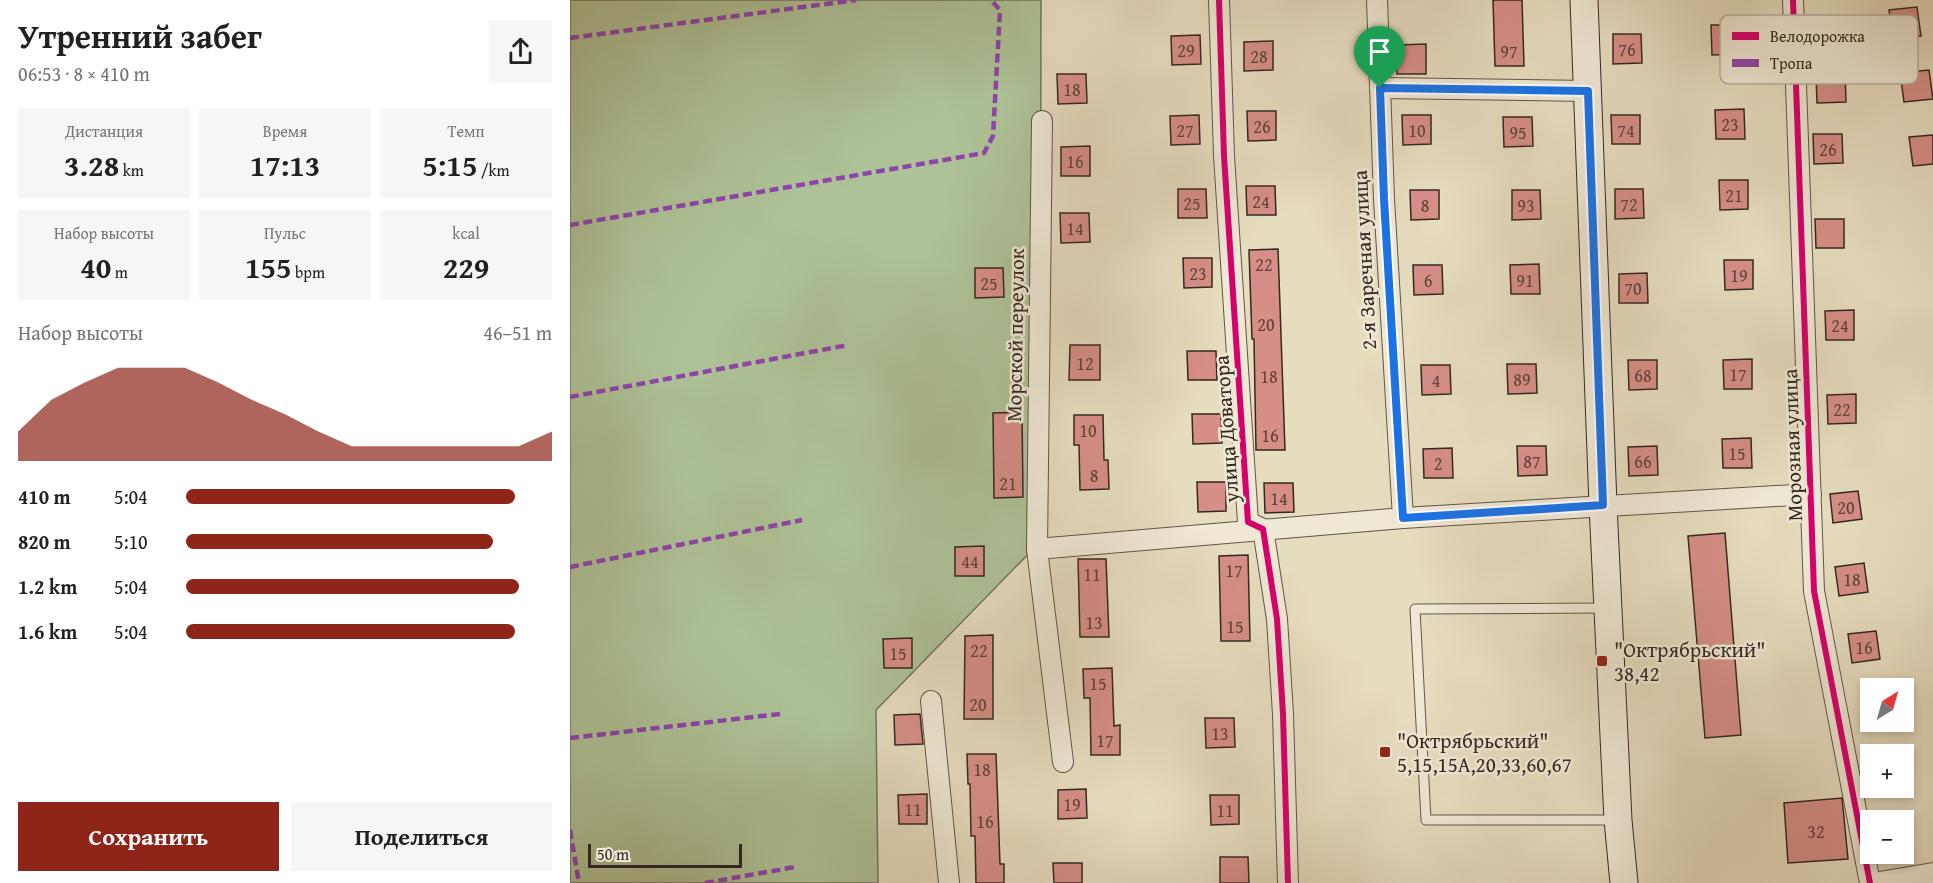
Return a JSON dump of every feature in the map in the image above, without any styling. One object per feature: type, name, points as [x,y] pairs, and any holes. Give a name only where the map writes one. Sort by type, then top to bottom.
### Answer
[{"type":"main road","points":[[1584,0],[1603,505],[1618,820],[1624,883]]},
{"type":"street","name":"улица Доватора","points":[[1219,0],[1224,156],[1248,522],[1263,530],[1277,619],[1284,736],[1288,883]]},
{"type":"street","name":"2-я Заречная улица","points":[[1377,0],[1384,210],[1403,518]]},
{"type":"street","name":"Морозная улица","points":[[1793,0],[1794,15]]},
{"type":"street","name":"Морозная улица","points":[[1796,84],[1814,591],[1872,883]]},
{"type":"street","points":[[1380,88],[1588,91]]},
{"type":"street","name":"Морской переулок","points":[[1042,121],[1037,549],[1063,762]]},
{"type":"street","points":[[1037,549],[1403,518],[1810,494]]},
{"type":"street","points":[[931,701],[949,883]]},
{"type":"street","points":[[1872,883],[1933,873]]},
{"type":"lane","points":[[1609,608],[1415,609],[1426,820],[1618,820]]},
{"type":"green space","points":[[570,0],[1041,0],[1040,542],[876,710],[878,883],[570,883]]},
{"type":"building","points":[[1493,0],[1522,0],[1524,66],[1495,66]]},
{"type":"building","points":[[1917,7],[1921,36],[1918,36],[1918,15],[1890,15],[1889,10]]},
{"type":"building","points":[[1711,25],[1720,25],[1720,55],[1712,55]]},
{"type":"building","points":[[1613,34],[1641,34],[1642,63],[1613,64]]},
{"type":"building","points":[[1200,35],[1201,64],[1172,65],[1171,36]]},
{"type":"building","points":[[1273,41],[1273,70],[1244,71],[1244,42]]},
{"type":"building","points":[[1426,44],[1426,74],[1397,74],[1397,45]]},
{"type":"building","points":[[1929,70],[1933,99],[1904,102],[1902,84],[1918,84],[1918,71]]},
{"type":"building","points":[[1057,74],[1086,74],[1087,103],[1058,104]]},
{"type":"building","points":[[1816,84],[1845,84],[1846,102],[1817,103]]},
{"type":"building","points":[[1744,109],[1745,139],[1716,139],[1715,110]]},
{"type":"building","points":[[1247,111],[1276,111],[1276,140],[1248,141]]},
{"type":"building","points":[[1199,115],[1200,144],[1171,145],[1170,116]]},
{"type":"building","points":[[1402,115],[1431,115],[1431,144],[1403,145]]},
{"type":"building","points":[[1611,115],[1640,115],[1640,144],[1612,144]]},
{"type":"building","points":[[1503,117],[1532,117],[1533,146],[1504,147]]},
{"type":"building","points":[[1813,134],[1842,134],[1843,163],[1814,164]]},
{"type":"building","points":[[1933,135],[1933,164],[1913,166],[1909,137]]},
{"type":"building","points":[[1090,146],[1090,176],[1061,176],[1061,147]]},
{"type":"building","points":[[1719,180],[1748,180],[1748,209],[1720,210]]},
{"type":"building","points":[[1246,186],[1275,186],[1276,215],[1247,215]]},
{"type":"building","points":[[1178,189],[1206,189],[1207,218],[1178,218]]},
{"type":"building","points":[[1615,189],[1643,189],[1644,218],[1615,219]]},
{"type":"building","points":[[1410,190],[1439,190],[1439,219],[1411,220]]},
{"type":"building","points":[[1512,190],[1540,190],[1541,219],[1512,220]]},
{"type":"building","points":[[1060,213],[1089,213],[1090,242],[1061,243]]},
{"type":"building","points":[[1815,219],[1844,219],[1844,248],[1816,248]]},
{"type":"building","points":[[1278,249],[1285,450],[1256,450],[1254,339],[1252,339],[1249,250]]},
{"type":"building","points":[[1183,258],[1212,258],[1212,287],[1184,288]]},
{"type":"building","points":[[1724,260],[1753,260],[1753,289],[1725,290]]},
{"type":"building","points":[[1539,264],[1540,294],[1511,294],[1510,265]]},
{"type":"building","points":[[1413,265],[1442,265],[1443,294],[1414,295]]},
{"type":"building","points":[[975,268],[1003,268],[1004,297],[975,298]]},
{"type":"building","points":[[1647,273],[1648,303],[1619,303],[1619,274]]},
{"type":"building","points":[[1854,310],[1854,340],[1826,340],[1825,311]]},
{"type":"building","points":[[1070,345],[1100,345],[1100,380],[1069,380]]},
{"type":"building","points":[[1187,351],[1216,351],[1217,380],[1188,380]]},
{"type":"building","points":[[1752,359],[1752,389],[1724,389],[1723,360]]},
{"type":"building","points":[[1628,360],[1657,360],[1657,389],[1629,390]]},
{"type":"building","points":[[1507,364],[1536,364],[1537,393],[1508,394]]},
{"type":"building","points":[[1421,365],[1450,365],[1451,394],[1422,395]]},
{"type":"building","points":[[1856,394],[1856,423],[1828,424],[1827,395]]},
{"type":"building","points":[[1022,412],[1023,497],[994,498],[993,413]]},
{"type":"building","points":[[1192,414],[1221,414],[1222,443],[1193,444]]},
{"type":"building","points":[[1074,415],[1103,415],[1104,460],[1108,460],[1109,489],[1080,490],[1079,445],[1074,445]]},
{"type":"building","points":[[1751,438],[1752,468],[1723,468],[1722,439]]},
{"type":"building","points":[[1517,446],[1546,446],[1547,475],[1518,476]]},
{"type":"building","points":[[1657,446],[1658,475],[1629,476],[1628,447]]},
{"type":"building","points":[[1452,448],[1453,478],[1424,478],[1423,449]]},
{"type":"building","points":[[1197,482],[1226,482],[1226,511],[1198,512]]},
{"type":"building","points":[[1264,483],[1293,483],[1294,512],[1265,513]]},
{"type":"building","points":[[1858,491],[1862,519],[1833,523],[1830,494]]},
{"type":"building","points":[[1725,533],[1741,735],[1705,738],[1688,536]]},
{"type":"building","points":[[984,546],[984,576],[955,576],[955,547]]},
{"type":"building","points":[[1248,555],[1250,641],[1221,641],[1219,556]]},
{"type":"building","points":[[1078,559],[1106,559],[1109,637],[1080,637]]},
{"type":"building","points":[[1864,563],[1868,592],[1839,596],[1835,567]]},
{"type":"building","points":[[1876,631],[1880,659],[1852,663],[1848,634]]},
{"type":"building","points":[[993,635],[993,719],[964,719],[965,636]]},
{"type":"building","points":[[912,638],[912,668],[884,668],[883,639]]},
{"type":"building","points":[[1112,668],[1114,726],[1120,725],[1120,755],[1091,755],[1090,698],[1084,698],[1083,669]]},
{"type":"building","points":[[920,714],[923,744],[895,745],[894,715]]},
{"type":"building","points":[[1205,718],[1234,718],[1235,747],[1206,748]]},
{"type":"building","points":[[967,754],[996,754],[1000,864],[1004,864],[1004,883],[976,883],[975,836],[971,836]]},
{"type":"building","points":[[1086,789],[1087,818],[1058,819],[1058,790]]},
{"type":"building","points":[[927,794],[927,824],[899,824],[898,795]]},
{"type":"building","points":[[1210,795],[1239,795],[1239,824],[1211,825]]},
{"type":"building","points":[[1842,798],[1848,859],[1788,863],[1784,803]]},
{"type":"building","points":[[1220,857],[1248,857],[1249,883],[1220,883]]},
{"type":"building","points":[[1053,863],[1082,863],[1082,883],[1054,883]]},
{"type":"marked path","points":[[570,38],[856,0]]},
{"type":"marked path","points":[[570,225],[984,153],[993,136],[1000,10],[991,0]]},
{"type":"marked path","points":[[570,397],[848,345]]},
{"type":"marked path","points":[[570,567],[802,520]]},
{"type":"marked path","points":[[570,738],[780,714]]},
{"type":"marked path","points":[[570,830],[579,883]]},
{"type":"marked path","points":[[705,883],[795,867]]},
{"type":"cycle path","points":[[1219,0],[1224,156],[1248,522],[1263,529],[1277,619],[1283,714],[1288,883]]},
{"type":"cycle path","points":[[1793,0],[1794,15]]},
{"type":"cycle path","points":[[1796,84],[1814,591],[1870,883]]},
{"type":"place","name":"\"Октрябрьский\" 38,42","points":[[1602,661]]},
{"type":"place","name":"\"Октрябрьский\" 5,15,15А,20,33,60,67","points":[[1385,752]]},
{"type":"route","points":[[1380,88],[1588,91],[1603,505],[1403,518],[1384,199],[1380,88]]}]
